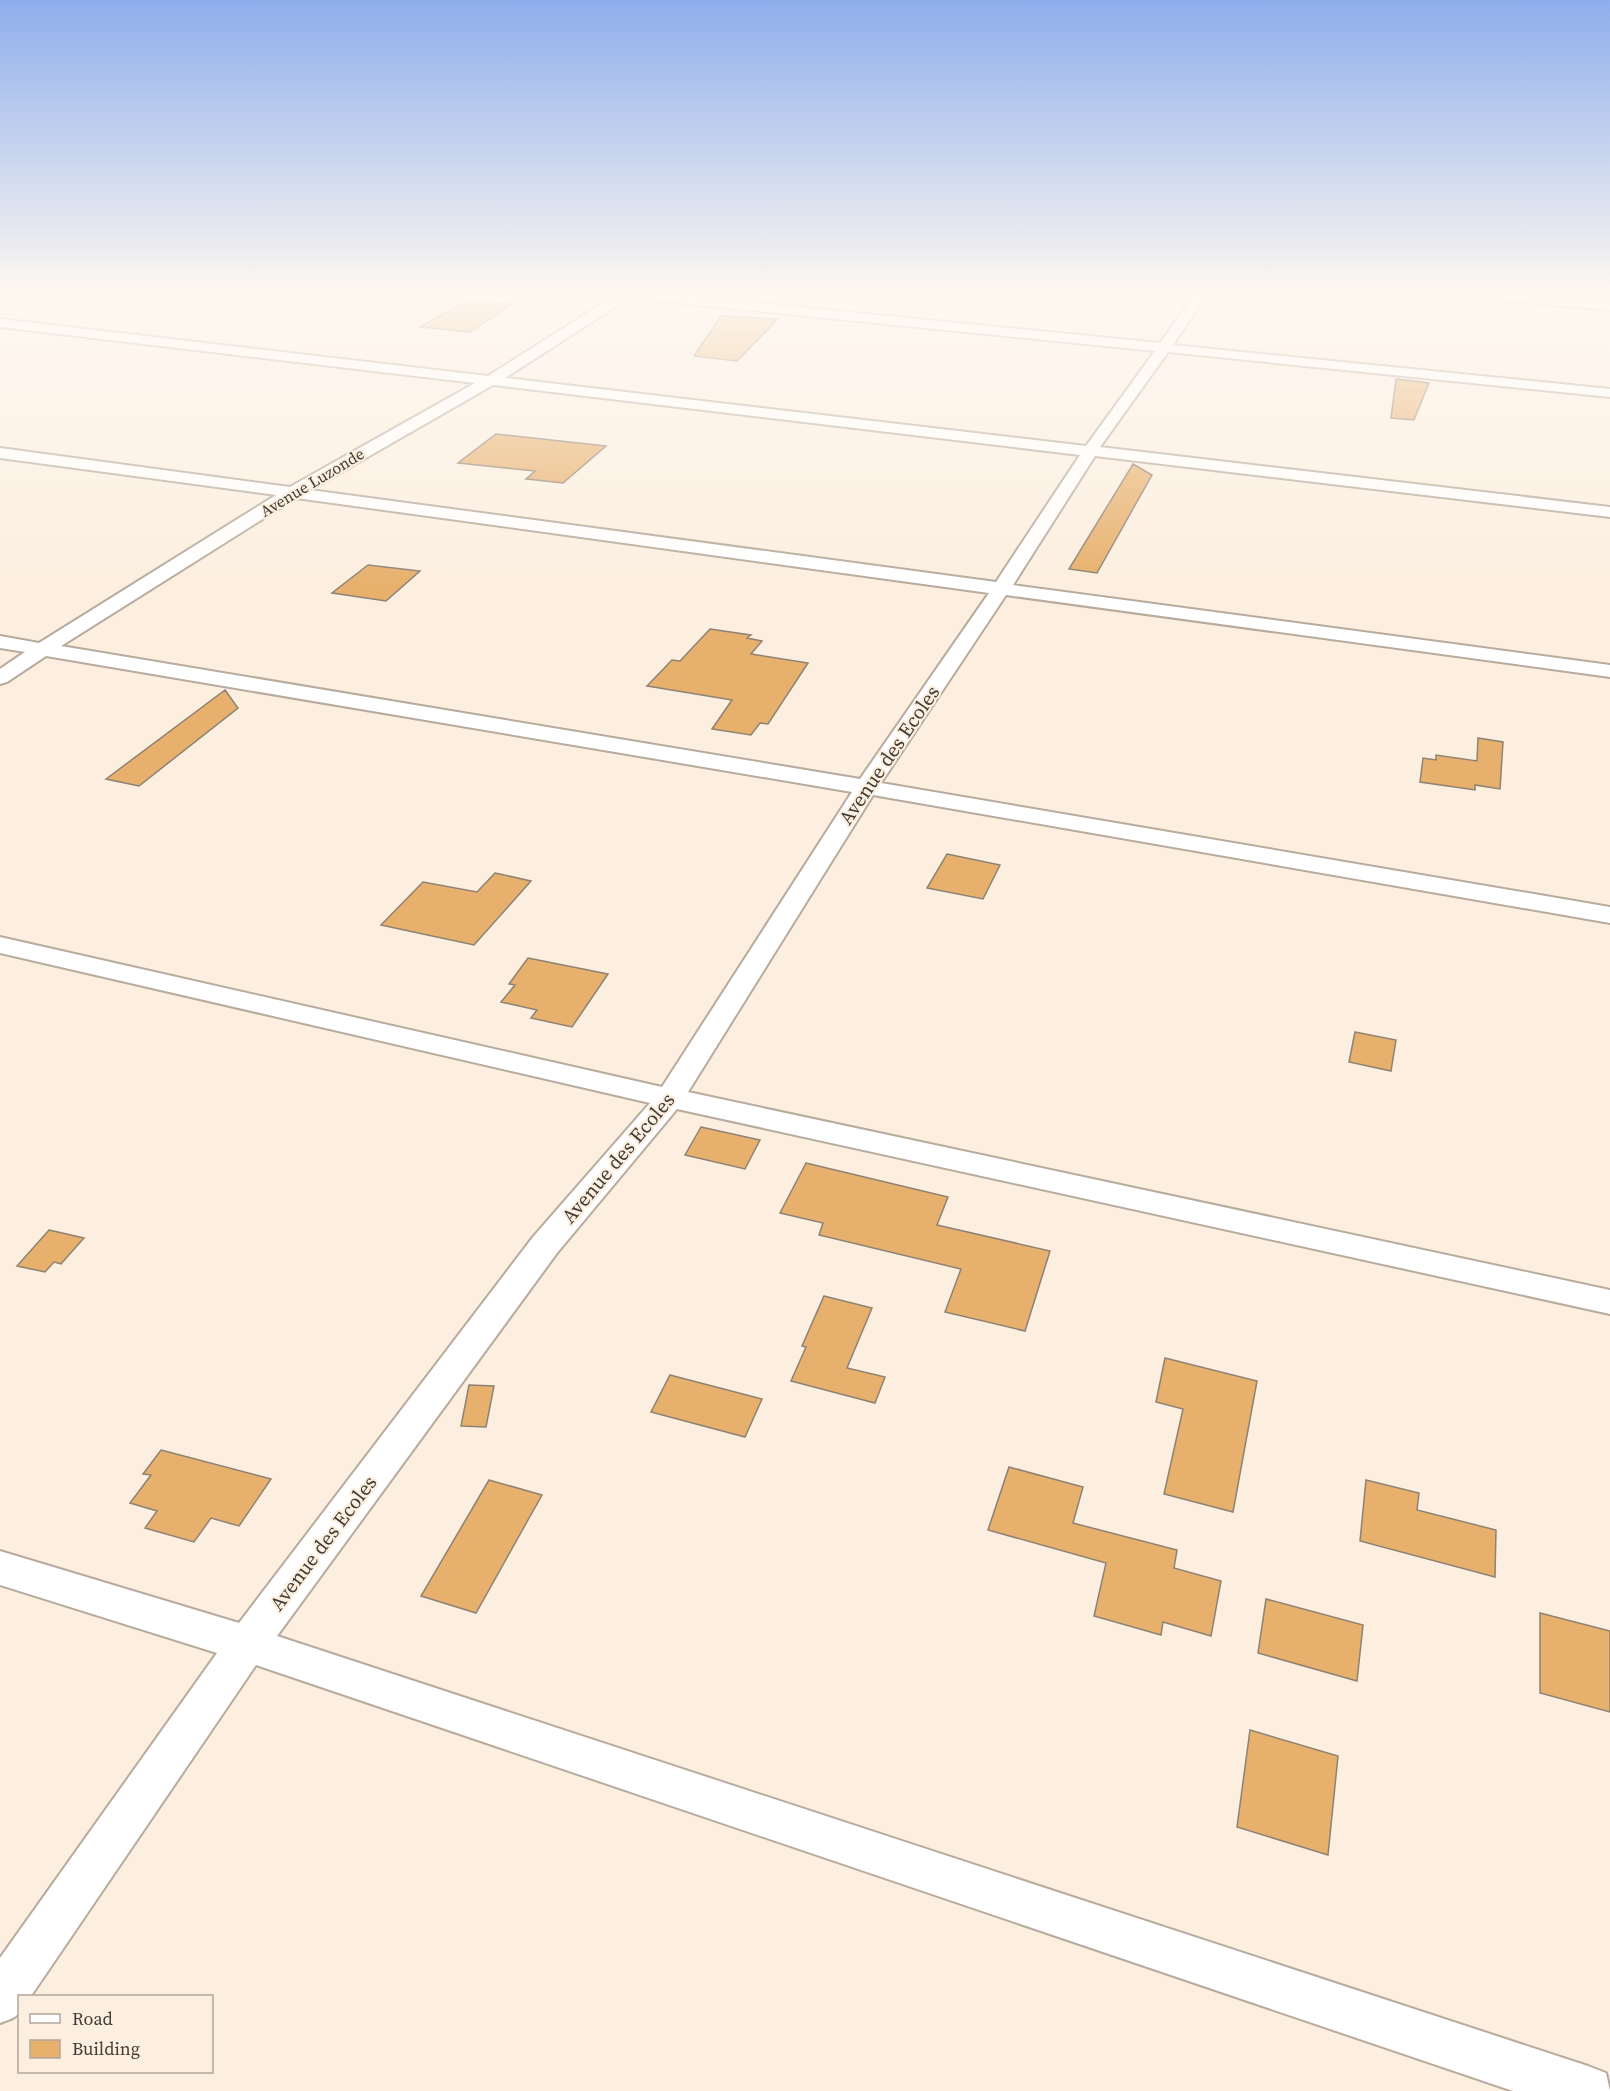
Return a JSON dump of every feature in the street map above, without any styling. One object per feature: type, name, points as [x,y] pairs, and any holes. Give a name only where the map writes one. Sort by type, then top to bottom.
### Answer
[{"type":"street","name":"Avenue Luzonde","points":[[0,678],[80,624],[293,494],[376,444],[473,391]]},
{"type":"street","points":[[571,391],[1610,512]]},
{"type":"street","name":"Avenue des Ecoles","points":[[0,2000],[247,1644],[545,1245],[670,1098],[866,787],[1132,391]]},
{"type":"street","points":[[1586,391],[1610,393]]},
{"type":"street","points":[[0,453],[1610,671]]},
{"type":"street","points":[[0,642],[866,787],[1610,915]]},
{"type":"street","points":[[0,945],[670,1098],[1610,1302]]},
{"type":"street","points":[[0,1568],[247,1644],[1588,2091]]},
{"type":"building","points":[[1395,391],[1426,391],[1414,420],[1391,418]]},
{"type":"building","points":[[496,434],[606,446],[563,483],[526,479],[535,471],[458,463]]},
{"type":"building","points":[[1133,464],[1152,475],[1097,573],[1069,569]]},
{"type":"building","points":[[368,565],[420,571],[386,601],[332,593]]},
{"type":"building","points":[[710,629],[751,635],[747,638],[762,641],[751,654],[808,663],[768,724],[760,723],[751,735],[712,729],[732,700],[647,686],[672,660],[680,661]]},
{"type":"building","points":[[225,690],[238,708],[139,786],[106,779]]},
{"type":"building","points":[[1478,738],[1503,742],[1500,789],[1475,785],[1475,790],[1420,782],[1423,758],[1436,760],[1436,755],[1477,761]]},
{"type":"building","points":[[947,854],[1000,865],[983,899],[927,888]]},
{"type":"building","points":[[495,873],[531,881],[474,945],[381,925],[423,882],[477,892]]},
{"type":"building","points":[[528,958],[608,974],[572,1027],[531,1018],[537,1010],[501,1002],[515,985],[509,984]]},
{"type":"building","points":[[1355,1032],[1396,1040],[1391,1071],[1349,1062]]},
{"type":"building","points":[[701,1127],[760,1140],[745,1169],[685,1155]]},
{"type":"building","points":[[806,1163],[948,1197],[937,1225],[1050,1251],[1025,1331],[945,1312],[961,1269],[819,1235],[823,1223],[780,1213]]},
{"type":"building","points":[[49,1230],[84,1238],[61,1264],[54,1262],[45,1272],[17,1266]]},
{"type":"building","points":[[824,1296],[872,1308],[847,1368],[885,1377],[875,1403],[791,1381],[806,1347],[802,1346]]},
{"type":"building","points":[[1165,1358],[1257,1381],[1233,1512],[1164,1494],[1183,1409],[1156,1402]]},
{"type":"building","points":[[670,1375],[762,1399],[745,1437],[651,1412]]},
{"type":"building","points":[[469,1385],[494,1386],[486,1427],[461,1426]]},
{"type":"building","points":[[161,1450],[271,1479],[239,1526],[211,1518],[194,1542],[145,1528],[157,1511],[130,1503],[151,1475],[143,1474]]},
{"type":"building","points":[[1009,1467],[1083,1487],[1073,1523],[1177,1550],[1174,1568],[1221,1581],[1211,1636],[1163,1622],[1161,1635],[1094,1616],[1106,1563],[988,1530]]},
{"type":"building","points":[[489,1480],[542,1495],[476,1613],[421,1596]]},
{"type":"building","points":[[1366,1480],[1419,1493],[1417,1510],[1496,1530],[1495,1577],[1360,1541]]},
{"type":"building","points":[[1266,1599],[1363,1625],[1357,1681],[1258,1653]]},
{"type":"building","points":[[1540,1613],[1610,1631],[1610,1712],[1540,1693]]},
{"type":"building","points":[[1250,1730],[1338,1756],[1328,1855],[1237,1827]]}]
